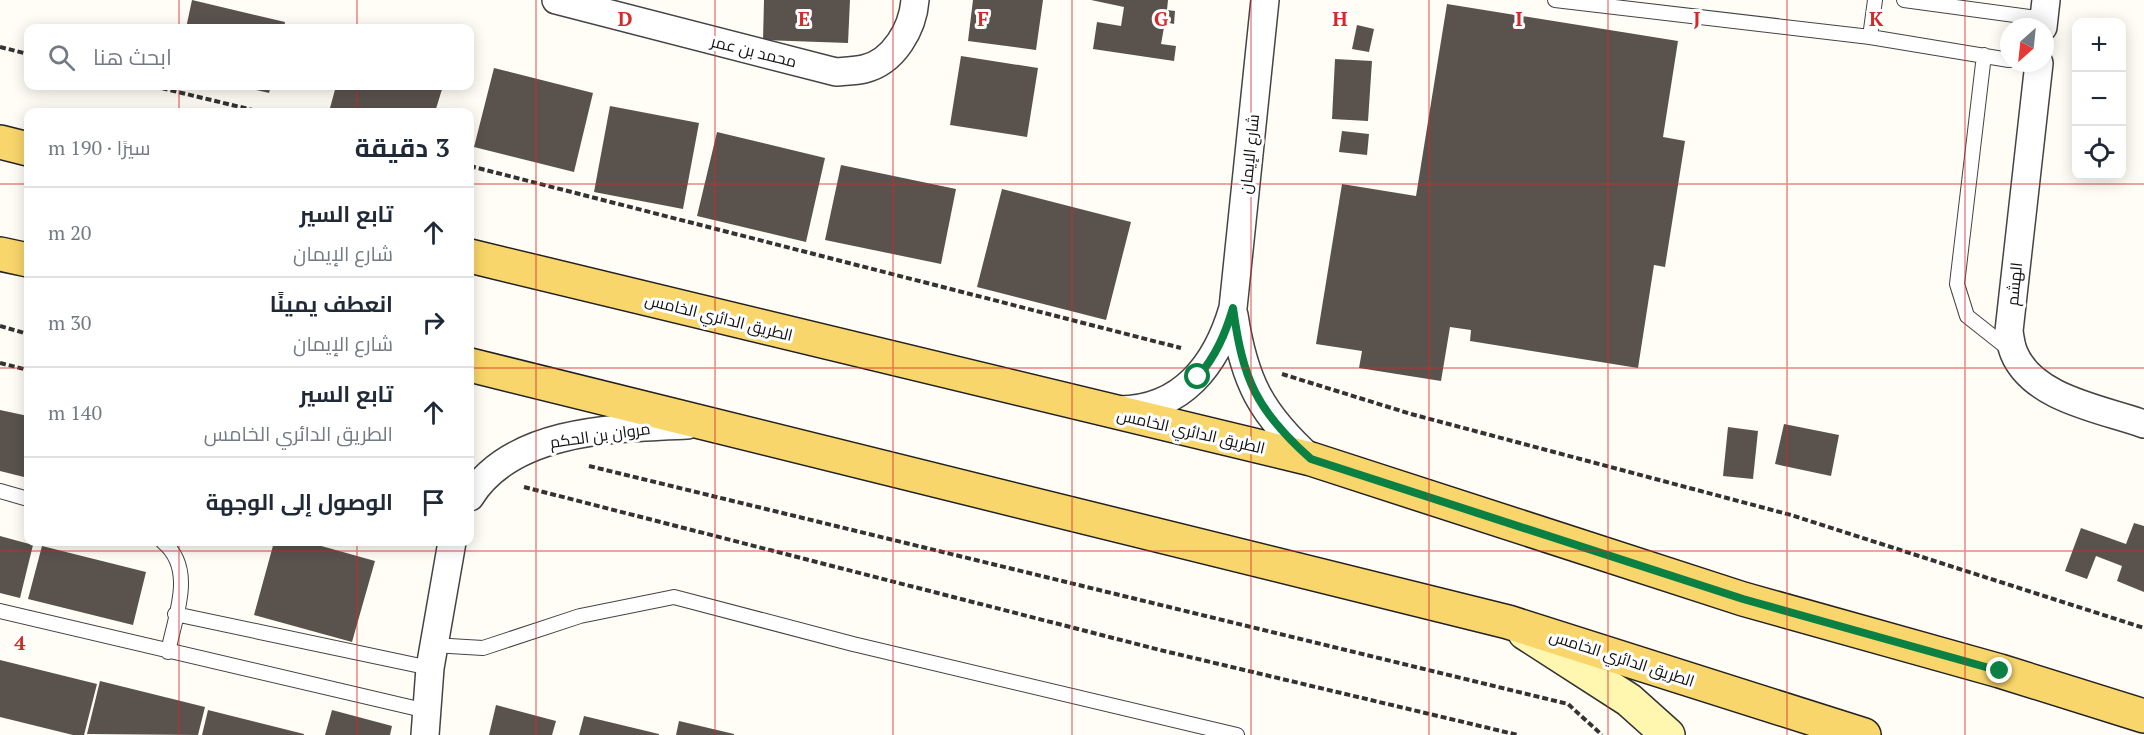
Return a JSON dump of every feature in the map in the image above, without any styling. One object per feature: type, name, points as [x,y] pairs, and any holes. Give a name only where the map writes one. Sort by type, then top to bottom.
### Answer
[{"type":"main road","points":[[0,142],[24,148]]},
{"type":"main road","points":[[0,254],[24,260]]},
{"type":"main road","name":"الطريق الدائري الخامس","points":[[474,257],[1311,459],[1743,599],[2000,671],[2144,716]]},
{"type":"main road","name":"الطريق الدائري الخامس","points":[[474,366],[1508,622],[1864,735]]},
{"type":"street","name":"محمد بن عمر","points":[[556,0],[836,72],[867,69],[889,56],[904,38],[915,0]]},
{"type":"street","name":"شارع الإيمان","points":[[1265,0],[1227,356],[1251,384],[1266,412],[1287,438],[1311,459]]},
{"type":"street","name":"الهشم","points":[[2013,353],[2009,331],[2037,72]]},
{"type":"street","points":[[2013,353],[2025,371],[2051,390],[2144,424]]},
{"type":"street","points":[[1102,410],[1128,410],[1154,405],[1227,356]]},
{"type":"street","name":"مروان بن الحكم","points":[[474,493],[500,465],[527,448],[558,437],[644,427],[713,424]]},
{"type":"street","points":[[426,723],[432,657],[451,546]]},
{"type":"street","points":[[1508,622],[1629,700],[1668,735]]},
{"type":"lane","points":[[1555,0],[1870,37],[2000,58]]},
{"type":"lane","points":[[1870,37],[1875,0]]},
{"type":"lane","points":[[1904,0],[2045,15]]},
{"type":"lane","points":[[1984,55],[1957,284],[1966,316],[2013,353]]},
{"type":"lane","points":[[0,491],[24,498]]},
{"type":"lane","points":[[166,546],[179,561],[183,577],[168,652]]},
{"type":"lane","points":[[175,614],[432,657],[483,648],[580,616],[674,597],[853,645],[1237,735]]},
{"type":"lane","points":[[0,611],[168,652],[426,723]]},
{"type":"path","points":[[0,47],[24,53]]},
{"type":"path","points":[[170,90],[244,108]]},
{"type":"path","points":[[474,167],[1227,356],[1296,380],[1411,414],[1791,515],[2144,628]]},
{"type":"path","points":[[0,326],[24,332]]},
{"type":"path","points":[[0,363],[24,369]]},
{"type":"path","points":[[581,464],[1568,704],[1602,735]]},
{"type":"path","points":[[534,481],[525,489],[1149,647],[1518,735]]},
{"type":"building","points":[[192,0],[285,22],[285,24],[187,24]]},
{"type":"building","points":[[764,0],[850,0],[848,43],[763,40]]},
{"type":"building","points":[[973,0],[1043,0],[1036,50],[968,41]]},
{"type":"building","points":[[1091,0],[1168,0],[1167,10],[1175,11],[1174,24],[1165,22],[1161,44],[1176,46],[1174,61],[1093,49],[1097,22],[1121,26],[1124,7]]},
{"type":"building","points":[[1447,4],[1678,41],[1663,137],[1685,141],[1665,267],[1654,265],[1638,368],[1470,341],[1471,330],[1450,327],[1441,381],[1359,368],[1362,351],[1316,344],[1342,184],[1416,196]]},
{"type":"building","points":[[1357,25],[1374,29],[1369,52],[1352,49]]},
{"type":"building","points":[[961,56],[1038,68],[1027,137],[950,125]]},
{"type":"building","points":[[1335,59],[1372,61],[1368,121],[1332,119]]},
{"type":"building","points":[[494,68],[593,93],[574,172],[474,147]]},
{"type":"building","points":[[335,90],[442,90],[436,108],[330,108]]},
{"type":"building","points":[[610,106],[699,123],[683,209],[594,192]]},
{"type":"building","points":[[1342,131],[1369,134],[1367,155],[1339,152]]},
{"type":"building","points":[[717,132],[825,158],[806,242],[697,216]]},
{"type":"building","points":[[841,165],[956,189],[941,264],[825,240]]},
{"type":"building","points":[[1002,189],[1131,222],[1106,320],[977,287]]},
{"type":"building","points":[[0,410],[24,415],[24,477],[0,471]]},
{"type":"building","points":[[1784,424],[1839,435],[1831,476],[1775,464]]},
{"type":"building","points":[[1728,427],[1758,431],[1753,479],[1723,476]]},
{"type":"building","points":[[2134,523],[2144,526],[2144,592],[2117,581],[2122,566],[2096,556],[2087,579],[2065,571],[2081,528],[2126,544]]},
{"type":"building","points":[[0,536],[24,543],[24,546],[33,546],[20,598],[0,593]]},
{"type":"building","points":[[42,546],[146,572],[133,625],[28,599]]},
{"type":"building","points":[[273,546],[321,546],[375,561],[352,642],[254,615]]},
{"type":"building","points":[[0,660],[97,684],[84,735],[73,735],[0,717]]},
{"type":"building","points":[[100,681],[205,707],[198,735],[87,734]]},
{"type":"building","points":[[496,705],[556,721],[552,735],[489,735]]},
{"type":"building","points":[[208,710],[304,734],[304,735],[202,735]]},
{"type":"building","points":[[332,710],[392,726],[390,735],[325,735]]},
{"type":"building","points":[[584,716],[659,734],[659,735],[579,735]]},
{"type":"building","points":[[679,721],[734,734],[734,735],[676,735]]},
{"type":"route","points":[[1198,377],[1214,357],[1226,333],[1233,308],[1240,354],[1251,384],[1266,412],[1287,438],[1311,459],[1743,599],[2000,671]]}]
